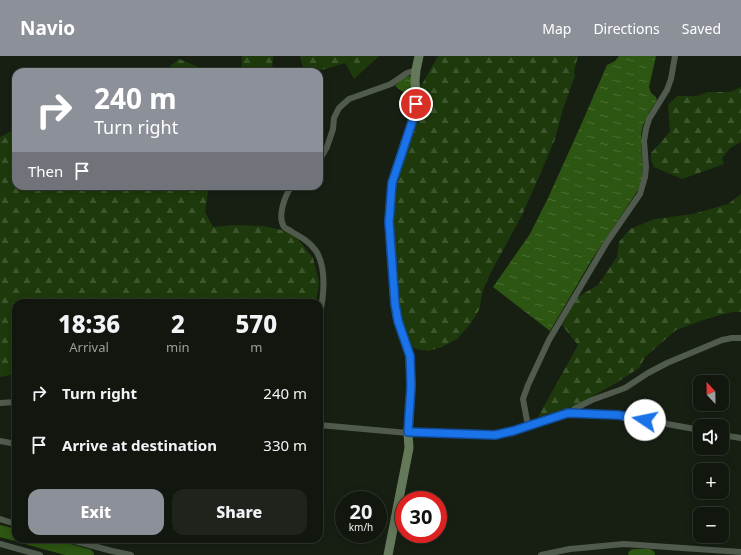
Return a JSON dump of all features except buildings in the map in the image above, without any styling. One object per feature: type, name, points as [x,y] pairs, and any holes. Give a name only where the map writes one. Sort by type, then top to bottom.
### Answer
[{"type":"street","points":[[388,555],[408,448],[411,386],[410,356],[398,321],[395,304],[389,222],[392,183],[415,113],[415,81],[419,56]]},
{"type":"street","points":[[528,426],[523,399],[528,384],[550,340],[604,248],[640,194],[646,167],[644,140],[646,128],[649,119],[667,90],[671,79],[675,56]]},
{"type":"street","points":[[323,154],[327,147],[333,129],[334,118],[339,108],[349,99],[391,84],[407,73],[416,70]]},
{"type":"street","points":[[289,190],[282,206],[282,218],[285,227],[311,244],[316,251],[323,269],[322,299]]},
{"type":"street","points":[[323,425],[408,432],[495,435],[513,431],[568,413],[592,400],[625,388],[667,363],[722,340],[741,338]]},
{"type":"street","points":[[0,403],[12,402]]},
{"type":"street","points":[[568,413],[618,415],[693,429]]},
{"type":"street","points":[[729,435],[741,438]]},
{"type":"street","points":[[0,441],[12,443]]},
{"type":"street","points":[[0,519],[12,523]]},
{"type":"street","points":[[82,543],[131,555]]},
{"type":"street","points":[[0,544],[40,555]]},
{"type":"street","points":[[541,555],[570,549],[624,544],[741,552]]},
{"type":"green space","points":[[242,56],[274,56],[272,68],[241,68]]},
{"type":"green space","points":[[300,56],[379,56],[354,79],[345,63],[323,69],[323,68],[303,68]]},
{"type":"green space","points":[[438,56],[578,56],[574,71],[575,76],[563,109],[555,139],[521,217],[490,274],[483,290],[479,310],[471,323],[457,339],[442,347],[428,351],[409,346],[396,303],[391,225],[397,181],[421,86]]},
{"type":"green space","points":[[179,59],[201,68],[169,68]]},
{"type":"green space","points":[[741,87],[741,142],[730,148],[722,158],[724,164],[682,179],[654,167],[651,160],[651,153],[670,131],[668,105],[677,96],[697,96],[708,92],[730,92]]},
{"type":"green space","points":[[12,131],[12,190],[208,190],[205,212],[213,227],[235,225],[264,226],[285,231],[298,239],[313,258],[319,282],[317,299],[12,299],[12,375],[0,377],[0,137]]},
{"type":"green space","points":[[741,194],[741,312],[732,312],[709,318],[676,330],[645,357],[639,368],[616,383],[575,406],[538,417],[578,345],[562,325],[576,298],[598,285],[617,257],[619,242],[630,229],[655,219],[693,214],[728,204]]},
{"type":"water","points":[[619,56],[656,56],[649,87],[651,93],[657,100],[643,125],[641,134],[643,165],[642,178],[638,190],[591,261],[550,331],[493,287],[530,234],[548,198],[607,65],[615,61]]},
{"type":"water","points":[[413,75],[412,99],[395,86],[403,78]]},
{"type":"waterway","points":[[0,531],[12,534]]},
{"type":"waterway","points":[[44,543],[88,555]]},
{"type":"waterway","points":[[634,555],[649,555]]},
{"type":"route","points":[[416,104],[415,113],[392,183],[389,222],[395,304],[398,321],[410,356],[411,386],[408,432],[495,435],[513,431],[568,413],[618,415],[645,420]]}]
